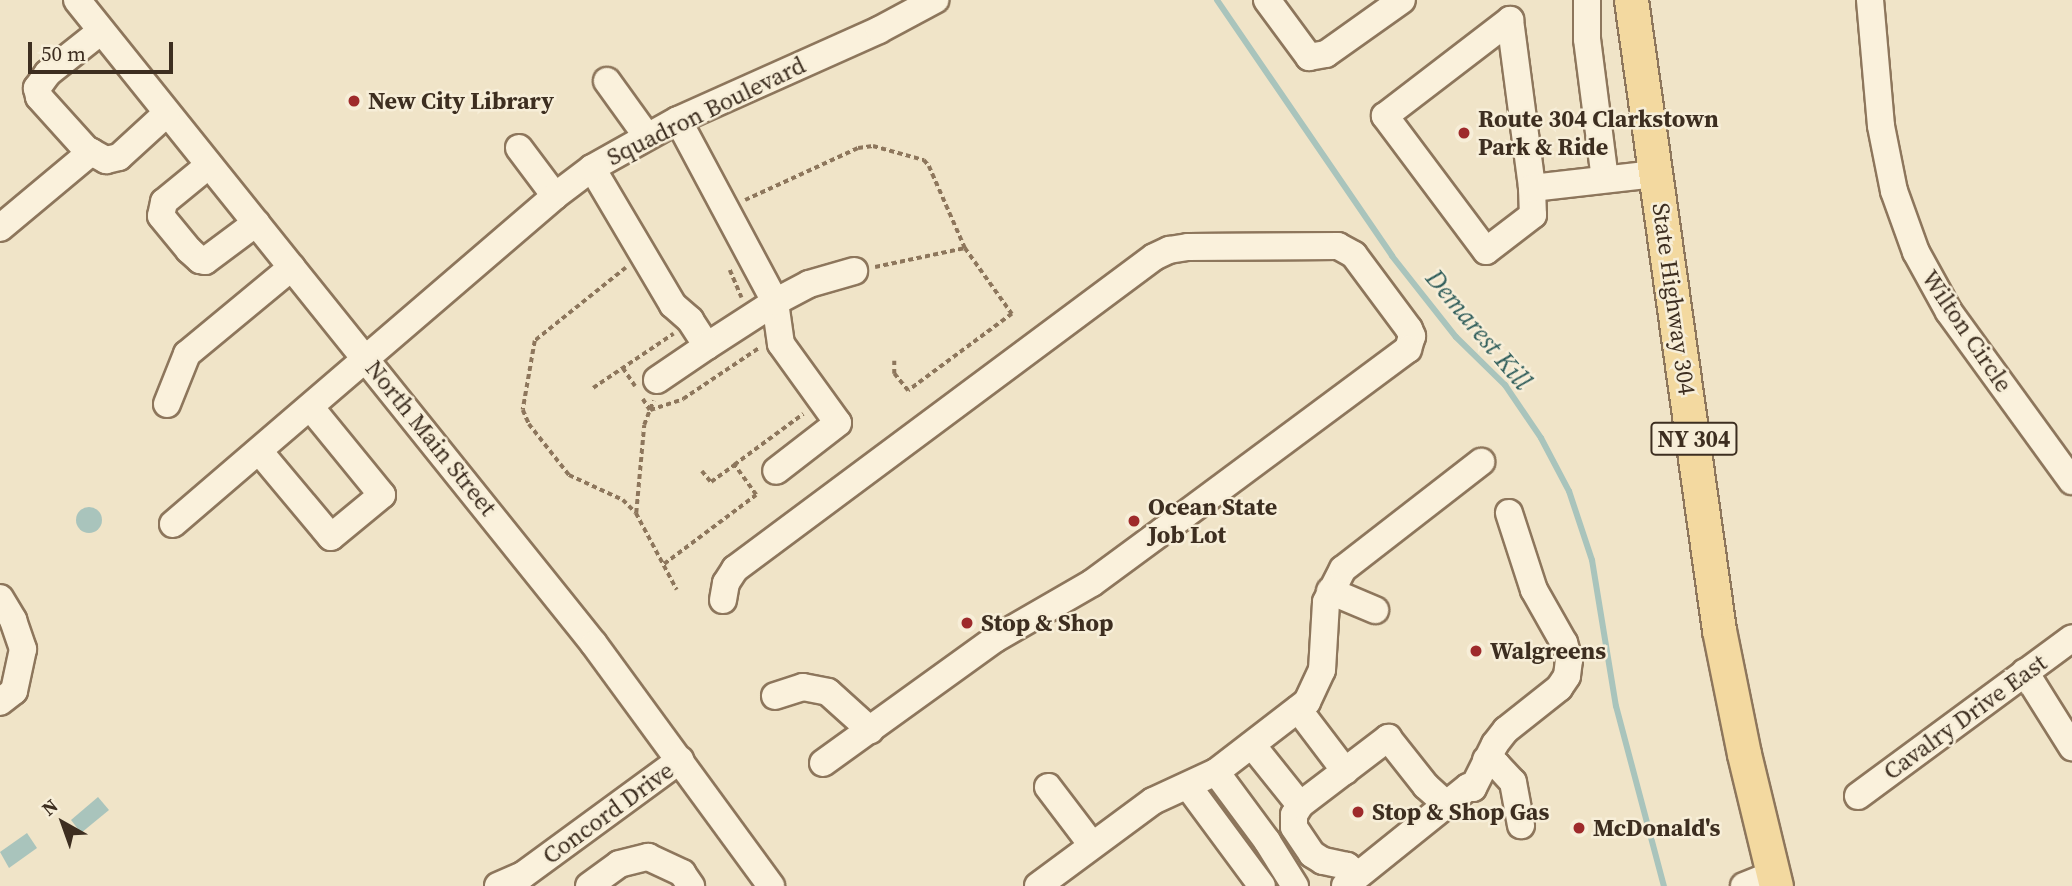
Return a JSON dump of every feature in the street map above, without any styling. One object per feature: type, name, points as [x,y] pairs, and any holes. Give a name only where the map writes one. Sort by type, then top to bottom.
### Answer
[{"type":"main road","name":"State Highway 304","points":[[1631,0],[1719,630],[1744,754],[1764,882]]},
{"type":"street","name":"Squadron Boulevard","points":[[173,524],[555,196],[592,168],[646,135],[879,30],[935,0]]},
{"type":"street","points":[[1267,0],[1309,57],[1326,54],[1402,0]]},
{"type":"street","points":[[1587,0],[1587,39],[1605,179]]},
{"type":"street","name":"Wilton Circle","points":[[1870,0],[1881,126],[1894,191],[1916,252],[1949,312],[2072,481]]},
{"type":"street","name":"North Main Street","points":[[78,1],[594,644],[771,886]]},
{"type":"street","points":[[1510,20],[1519,82],[1532,188],[1533,215],[1486,251],[1385,116],[1510,20]]},
{"type":"street","points":[[101,31],[48,72],[37,88],[39,97],[90,152],[106,160],[119,157],[167,113]]},
{"type":"street","points":[[607,81],[646,135]]},
{"type":"street","points":[[678,120],[775,302],[781,344],[838,423],[776,471]]},
{"type":"street","points":[[519,148],[555,196]]},
{"type":"street","points":[[0,228],[90,152]]},
{"type":"street","points":[[209,165],[164,202],[162,216],[200,260],[210,260],[256,223]]},
{"type":"street","points":[[592,168],[673,305],[690,320],[704,342]]},
{"type":"street","points":[[1532,188],[1656,174]]},
{"type":"street","points":[[723,600],[726,583],[735,569],[1154,257],[1169,250],[1188,247],[1329,245],[1354,255],[1409,329],[1412,336],[1408,349],[1092,583],[995,639],[823,764]]},
{"type":"street","points":[[167,404],[187,354],[292,267]]},
{"type":"street","points":[[657,380],[704,342],[809,284],[864,273]]},
{"type":"street","points":[[259,451],[331,537],[382,495],[311,408]]},
{"type":"street","points":[[1038,886],[1153,802],[1216,772],[1298,709],[1314,691],[1322,670],[1323,614],[1330,591],[1352,561],[1481,462]]},
{"type":"street","points":[[1446,804],[1426,786],[1388,738],[1300,806],[1294,815],[1294,827],[1312,854],[1323,861],[1347,866],[1351,880],[1468,787],[1474,788],[1486,760],[1506,730],[1559,688],[1567,676],[1569,660],[1564,643],[1534,590],[1509,513]]},
{"type":"street","points":[[1330,591],[1375,610]]},
{"type":"street","points":[[0,598],[13,620],[23,649],[7,696]]},
{"type":"street","name":"Cavalry Drive East","points":[[1858,796],[2072,638]]},
{"type":"street","points":[[2025,673],[2072,747]]},
{"type":"street","points":[[775,696],[803,687],[828,692],[870,730]]},
{"type":"street","points":[[1298,709],[1345,771]]},
{"type":"street","points":[[1252,746],[1300,806]]},
{"type":"street","name":"Concord Drive","points":[[498,886],[528,880],[680,760]]},
{"type":"street","points":[[1486,760],[1497,765],[1513,782],[1521,825]]},
{"type":"street","points":[[1216,772],[1267,841],[1295,886]]},
{"type":"street","points":[[1188,786],[1262,886]]},
{"type":"street","points":[[1048,787],[1092,845]]},
{"type":"street","points":[[589,886],[619,864],[648,857],[682,873],[691,886]]},
{"type":"path","points":[[727,208],[858,148],[873,146],[923,160],[929,166],[965,248],[1012,314],[908,391],[894,374],[894,361]]},
{"type":"path","points":[[864,273],[873,268],[965,248]]},
{"type":"path","points":[[643,255],[539,336],[523,404],[529,424],[569,475],[623,500],[636,513],[677,590]]},
{"type":"path","points":[[727,264],[747,306]]},
{"type":"path","points":[[593,388],[679,330],[690,345],[704,342]]},
{"type":"path","points":[[702,471],[710,482],[822,400]]},
{"type":"path","points":[[636,513],[644,425],[650,410]]},
{"type":"path","points":[[664,564],[756,495],[734,465]]},
{"type":"water","points":[[89,507],[98,511],[102,520],[98,529],[89,533],[80,529],[76,520],[80,511]]},
{"type":"water","points":[[98,797],[109,810],[81,833],[71,820]]},
{"type":"water","points":[[27,833],[37,848],[9,868],[0,852]]},
{"type":"waterway","name":"Demarest Kill","points":[[1217,0],[1392,256],[1456,337],[1505,385],[1541,438],[1569,491],[1592,560],[1616,706],[1664,886]]},
{"type":"place","name":"New City Library","points":[[354,101]]},
{"type":"place","name":"Route 304 Clarkstown Park & Ride","points":[[1464,133]]},
{"type":"place","name":"Ocean State Job Lot","points":[[1134,521]]},
{"type":"place","name":"Stop & Shop","points":[[967,623]]},
{"type":"place","name":"Walgreens","points":[[1476,651]]},
{"type":"place","name":"Stop & Shop Gas","points":[[1358,812]]},
{"type":"place","name":"McDonald's","points":[[1579,828]]}]
